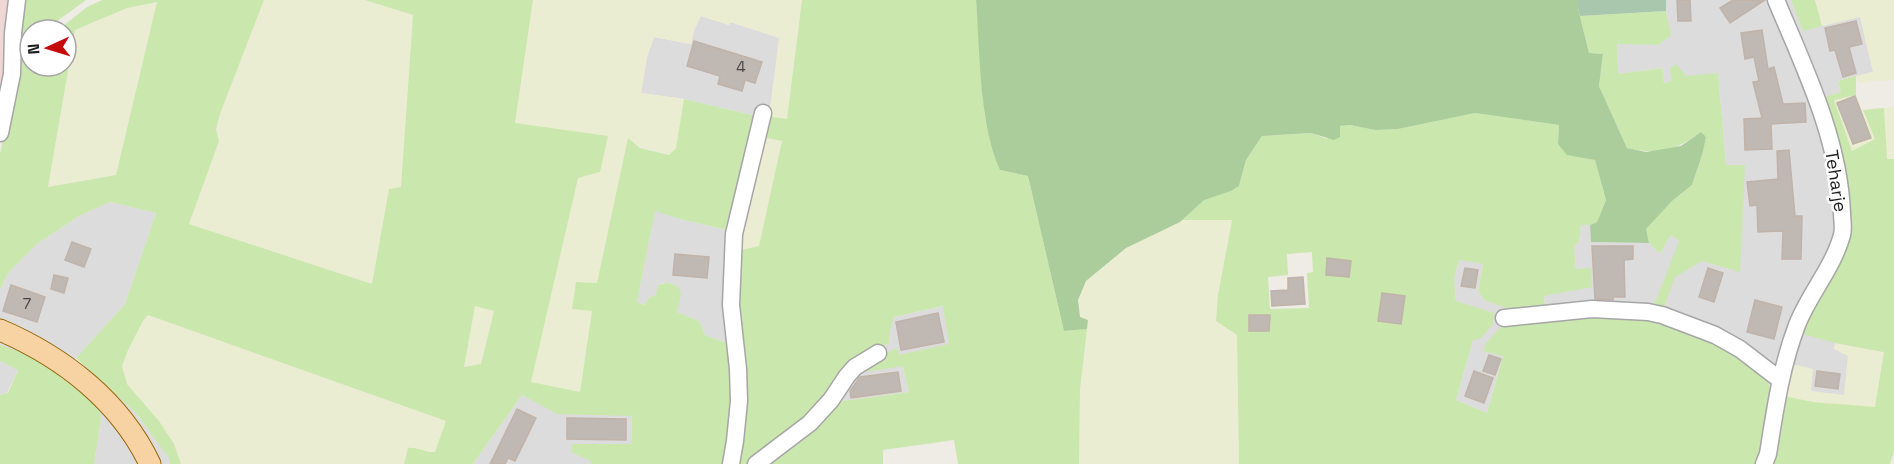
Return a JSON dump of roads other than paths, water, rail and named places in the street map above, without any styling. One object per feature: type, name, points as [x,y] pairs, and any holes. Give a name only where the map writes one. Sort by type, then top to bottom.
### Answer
[{"type":"main road","points":[[0,330],[45,351],[80,376],[125,422],[141,445],[150,464]]},
{"type":"street","points":[[0,133],[12,74],[17,0]]},
{"type":"street","name":"Teharje","points":[[1764,464],[1768,454],[1779,379],[1796,325],[1806,303],[1831,262],[1842,234],[1841,192],[1828,132],[1776,0]]},
{"type":"street","points":[[731,464],[739,400],[731,304],[734,234],[763,113]]},
{"type":"street","points":[[1504,318],[1592,309],[1662,315],[1715,335],[1740,349],[1779,379]]},
{"type":"street","points":[[756,464],[810,423],[831,400],[855,367],[878,353]]}]
